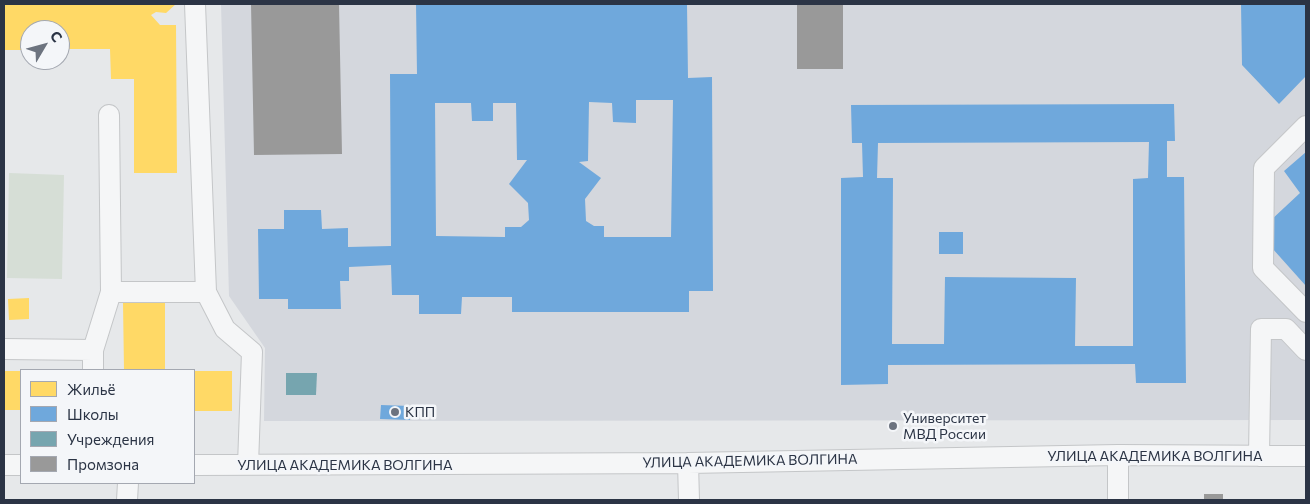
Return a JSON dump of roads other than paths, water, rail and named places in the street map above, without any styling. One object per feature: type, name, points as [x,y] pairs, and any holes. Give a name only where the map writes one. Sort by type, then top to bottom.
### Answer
[{"type":"street","points":[[195,4],[206,292],[225,329],[252,352],[248,465]]},
{"type":"street","points":[[93,369],[93,350],[111,292],[110,115]]},
{"type":"street","points":[[1306,126],[1264,168],[1263,268],[1306,312]]},
{"type":"street","points":[[111,292],[206,292]]},
{"type":"street","points":[[1259,456],[1261,329],[1286,330],[1306,350]]},
{"type":"street","points":[[4,349],[93,350]]},
{"type":"street","points":[[1118,455],[1118,500]]},
{"type":"street","name":"УЛИЦА АКАДЕМИКА ВОЛГИНА","points":[[195,465],[688,463],[1118,455],[1306,456]]},
{"type":"street","points":[[688,463],[689,500]]},
{"type":"street","points":[[4,465],[20,465]]},
{"type":"street","points":[[128,484],[128,500]]},
{"type":"place","name":"КПП","points":[[395,412]]},
{"type":"place","name":"Университет МВД России","points":[[893,426]]}]
